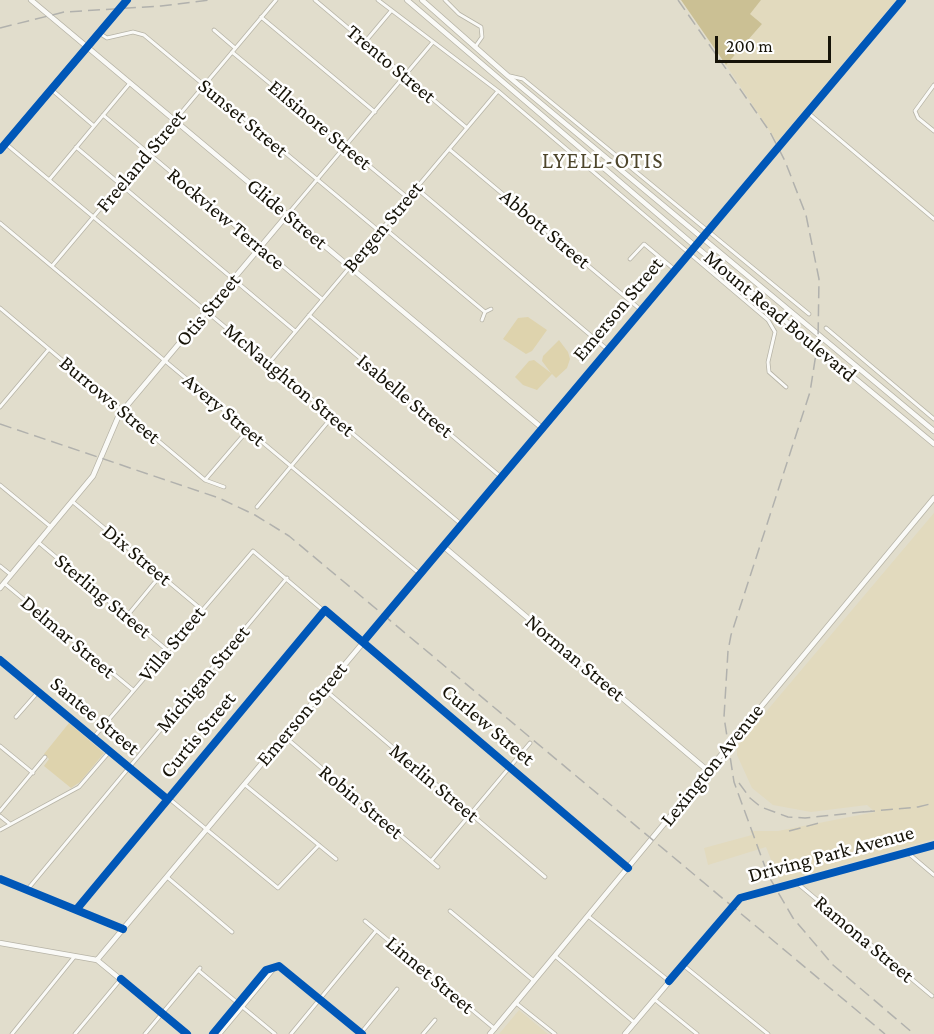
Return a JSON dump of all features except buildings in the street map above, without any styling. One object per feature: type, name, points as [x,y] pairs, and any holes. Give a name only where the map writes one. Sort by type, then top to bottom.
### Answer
[{"type":"main road","points":[[0,150],[127,0]]},
{"type":"street","name":"Glide Street","points":[[31,0],[542,428]]},
{"type":"street","name":"Freeland Street","points":[[52,266],[276,0]]},
{"type":"street","name":"Trento Street","points":[[315,0],[467,128]]},
{"type":"street","name":"Mount Read Boulevard","points":[[378,0],[498,90],[772,324],[776,332],[768,362],[769,372],[786,387]]},
{"type":"street","name":"Mount Read Boulevard","points":[[407,0],[695,246],[934,444]]},
{"type":"street","name":"Mount Read Boulevard","points":[[422,0],[508,76],[931,426],[934,431]]},
{"type":"street","points":[[444,0],[459,14],[481,27],[483,34],[475,47]]},
{"type":"street","name":"Emerson Street","points":[[97,960],[902,0]]},
{"type":"street","points":[[365,42],[391,11]]},
{"type":"street","points":[[261,17],[375,112]]},
{"type":"street","name":"Ellsinore Street","points":[[214,30],[234,50],[408,198]]},
{"type":"street","name":"Sunset Street","points":[[99,33],[109,38],[140,33],[379,231]]},
{"type":"street","name":"Otis Street","points":[[0,588],[94,475],[123,410],[433,42]]},
{"type":"street","points":[[455,43],[475,47]]},
{"type":"street","points":[[475,47],[481,65]]},
{"type":"street","name":"Mount Read Boulevard","points":[[508,76],[523,79],[809,314]]},
{"type":"street","points":[[49,180],[130,83]]},
{"type":"street","points":[[934,85],[915,111],[916,116],[934,132]]},
{"type":"street","points":[[51,90],[94,126]]},
{"type":"street","name":"Bergen Street","points":[[269,363],[498,90]]},
{"type":"street","points":[[807,112],[934,219]]},
{"type":"street","name":"Rockview Terrace","points":[[103,116],[322,299]]},
{"type":"street","name":"McNaughton Street","points":[[6,144],[461,524]]},
{"type":"street","points":[[76,147],[296,331]]},
{"type":"street","name":"Abbott Street","points":[[449,149],[641,310]]},
{"type":"street","points":[[416,188],[608,350]]},
{"type":"street","name":"Avery Street","points":[[0,223],[420,574]]},
{"type":"street","points":[[383,227],[485,312]]},
{"type":"street","points":[[630,259],[644,244],[675,270]]},
{"type":"street","name":"Burrows Street","points":[[0,308],[206,480],[224,487]]},
{"type":"street","points":[[482,320],[485,312],[491,309]]},
{"type":"street","name":"Isabelle Street","points":[[309,315],[501,477]]},
{"type":"street","name":"Mount Read Boulevard","points":[[826,328],[934,418]]},
{"type":"street","points":[[0,407],[49,349]]},
{"type":"street","points":[[257,507],[332,417]]},
{"type":"street","points":[[206,480],[248,430]]},
{"type":"street","points":[[0,485],[51,527]]},
{"type":"street","name":"Lexington Avenue","points":[[490,1034],[934,498]]},
{"type":"street","name":"Dix Street","points":[[72,502],[201,609]]},
{"type":"street","name":"Sterling Street","points":[[38,542],[167,650]]},
{"type":"street","name":"Norman Street","points":[[443,546],[707,770]]},
{"type":"street","name":"Curlew Street","points":[[253,551],[628,868]]},
{"type":"street","name":"Villa Street","points":[[93,738],[201,609],[253,551]]},
{"type":"street","points":[[0,566],[11,575]]},
{"type":"street","points":[[127,616],[161,576]]},
{"type":"street","name":"Michigan Street","points":[[27,890],[287,578]]},
{"type":"street","name":"Delmar Street","points":[[4,583],[133,690]]},
{"type":"street","name":"Curtis Street","points":[[75,910],[325,610]]},
{"type":"street","name":"Santee Street","points":[[0,660],[278,888],[319,845]]},
{"type":"street","name":"Merlin Street","points":[[324,689],[545,877]]},
{"type":"street","points":[[16,717],[38,692]]},
{"type":"street","name":"Robin Street","points":[[284,736],[438,867]]},
{"type":"street","points":[[431,861],[530,743]]},
{"type":"street","points":[[0,746],[33,773]]},
{"type":"street","points":[[0,830],[79,787],[110,751]]},
{"type":"street","points":[[0,811],[45,757]]},
{"type":"street","points":[[244,784],[336,859]]},
{"type":"street","points":[[0,816],[10,825]]},
{"type":"street","name":"Driving Park Avenue","points":[[626,1034],[738,899],[934,845]]},
{"type":"street","points":[[908,853],[934,874]]},
{"type":"street","points":[[167,877],[232,932]]},
{"type":"street","points":[[0,879],[123,929]]},
{"type":"street","name":"Ramona Street","points":[[796,882],[932,996]]},
{"type":"street","points":[[450,911],[534,981]]},
{"type":"street","points":[[588,915],[669,981]]},
{"type":"street","name":"Linnet Street","points":[[365,921],[495,1029]]},
{"type":"street","points":[[291,1034],[376,931]]},
{"type":"street","points":[[0,943],[97,960],[187,1034]]},
{"type":"street","points":[[12,1034],[75,956]]},
{"type":"street","points":[[555,956],[635,1023]]},
{"type":"street","points":[[683,965],[768,1034]]},
{"type":"street","points":[[220,1034],[275,967]]},
{"type":"street","points":[[213,1034],[266,970],[275,967],[283,968],[362,1033],[397,989]]},
{"type":"street","points":[[145,1034],[199,969],[275,1034]]},
{"type":"street","points":[[75,1034],[121,979]]},
{"type":"street","points":[[654,999],[697,1034]]},
{"type":"street","points":[[516,1003],[555,1034]]},
{"type":"street","points":[[423,1034],[435,1020]]},
{"type":"shaded area","points":[[681,0],[761,0],[750,14],[762,24],[726,65]]},
{"type":"shaded area","points":[[761,0],[896,0],[777,142],[726,65],[762,24],[749,14]]},
{"type":"shaded area","points":[[528,317],[547,330],[532,351],[526,354],[503,339],[518,318]]},
{"type":"shaded area","points":[[559,340],[570,359],[567,368],[556,378],[552,374],[537,390],[523,385],[515,377],[529,361],[534,360],[551,373],[542,361],[543,356]]},
{"type":"shaded area","points":[[934,513],[934,839],[780,882],[766,847],[708,865],[704,848],[752,835],[750,831],[778,831],[875,812],[867,805],[811,812],[773,805],[752,788],[737,755],[737,746]]},
{"type":"shaded area","points":[[69,723],[104,753],[80,782],[71,788],[44,766],[49,759],[44,754]]},
{"type":"shaded area","points":[[519,1010],[548,1034],[499,1034]]},
{"type":"railway","points":[[0,28],[64,12],[161,6],[210,0]]},
{"type":"railway","points":[[678,0],[770,132],[785,161],[806,215],[819,279],[818,341],[810,392],[731,635],[728,651],[724,717],[734,782],[768,875],[793,918],[833,965],[914,1034]]},
{"type":"railway","points":[[0,424],[219,498],[255,515],[289,536],[885,1034]]},
{"type":"railway","points":[[739,783],[750,798],[761,807],[788,817],[805,818],[872,811]]},
{"type":"railway","points":[[863,812],[918,807],[934,803]]},
{"type":"railway","points":[[789,831],[819,823]]},
{"type":"cycle path","points":[[0,150],[127,0]]},
{"type":"cycle path","points":[[363,642],[902,0]]},
{"type":"cycle path","points":[[76,910],[325,610],[628,868]]},
{"type":"cycle path","points":[[0,660],[167,799]]},
{"type":"cycle path","points":[[669,981],[740,898],[934,845]]},
{"type":"cycle path","points":[[0,879],[123,929]]},
{"type":"cycle path","points":[[213,1034],[266,970],[279,966],[362,1034]]},
{"type":"cycle path","points":[[121,979],[187,1034]]},
{"type":"district","name":"LYELL-OTIS","points":[[603,161]]}]
